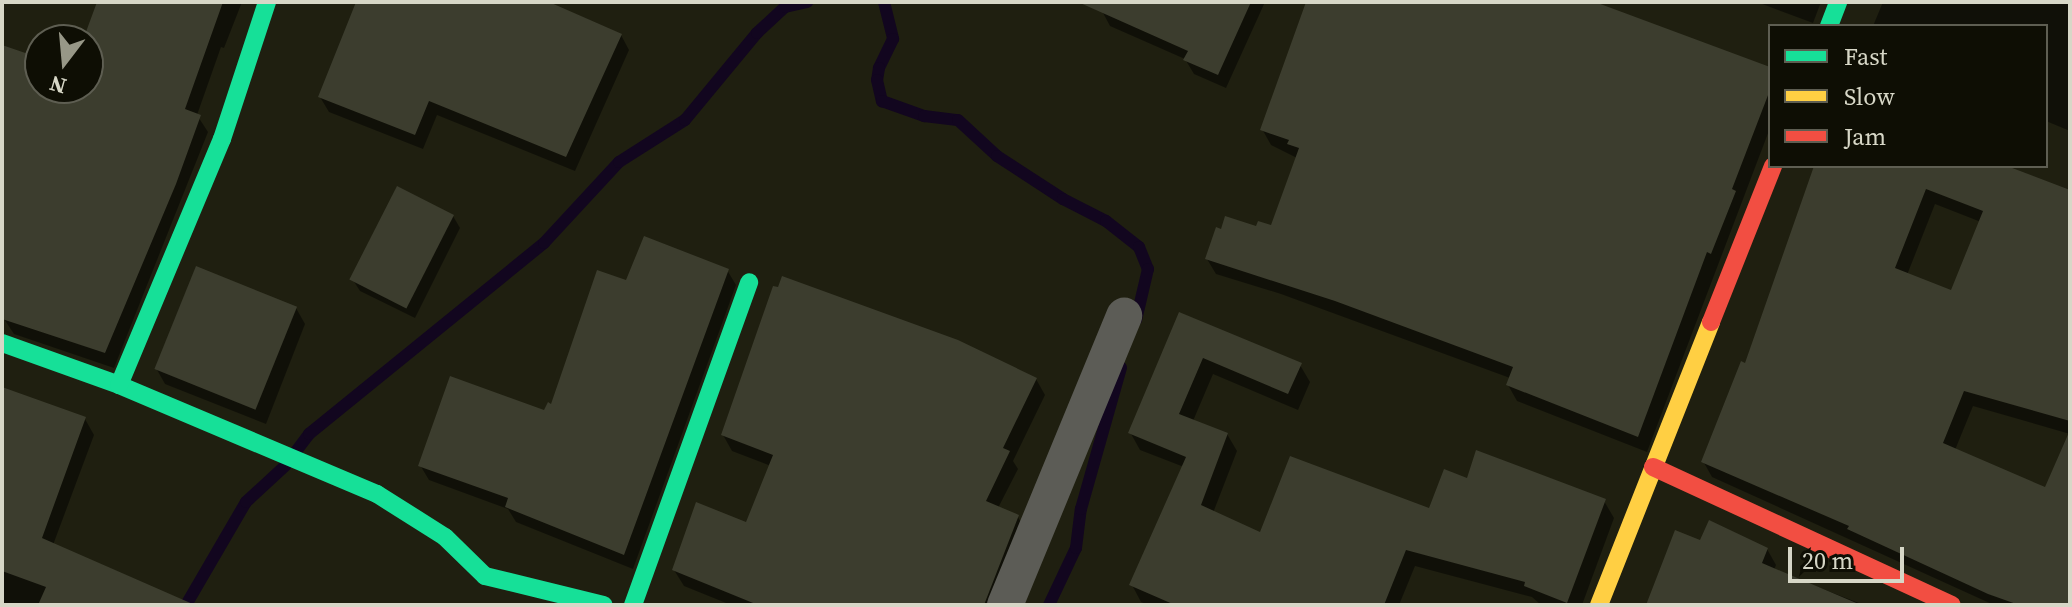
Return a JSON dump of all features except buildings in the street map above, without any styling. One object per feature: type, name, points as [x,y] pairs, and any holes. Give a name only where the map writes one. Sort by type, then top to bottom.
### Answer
[{"type":"street","points":[[119,385],[222,139],[267,2]]},
{"type":"street","points":[[1830,24],[1838,2]]},
{"type":"street","points":[[1599,605],[1772,168]]},
{"type":"street","points":[[633,605],[749,282]]},
{"type":"street","points":[[1005,605],[1124,316]]},
{"type":"street","points":[[2,343],[119,385],[377,494],[445,537],[485,576],[604,605]]},
{"type":"street","points":[[1653,467],[1952,605]]},
{"type":"waterway","points":[[297,450],[309,434],[544,243],[619,162],[685,120],[757,33],[785,7],[807,2]]},
{"type":"waterway","points":[[884,2],[893,39],[879,68],[877,80],[882,101],[924,116],[958,120],[997,156],[1063,199],[1106,221],[1139,247],[1148,269],[1136,320]]},
{"type":"waterway","points":[[1049,605],[1076,548],[1081,509],[1121,368]]},
{"type":"waterway","points":[[186,605],[246,502],[286,465]]},
{"type":"traffic: fast","points":[[119,385],[222,139],[267,2]]},
{"type":"traffic: fast","points":[[1830,24],[1838,2]]},
{"type":"traffic: fast","points":[[633,605],[749,282]]},
{"type":"traffic: fast","points":[[2,343],[119,385],[377,494],[445,537],[485,576],[604,605]]},
{"type":"traffic: slow","points":[[1599,605],[1711,322]]},
{"type":"traffic: jam","points":[[1711,322],[1772,168]]},
{"type":"traffic: jam","points":[[1653,467],[1952,605]]}]
